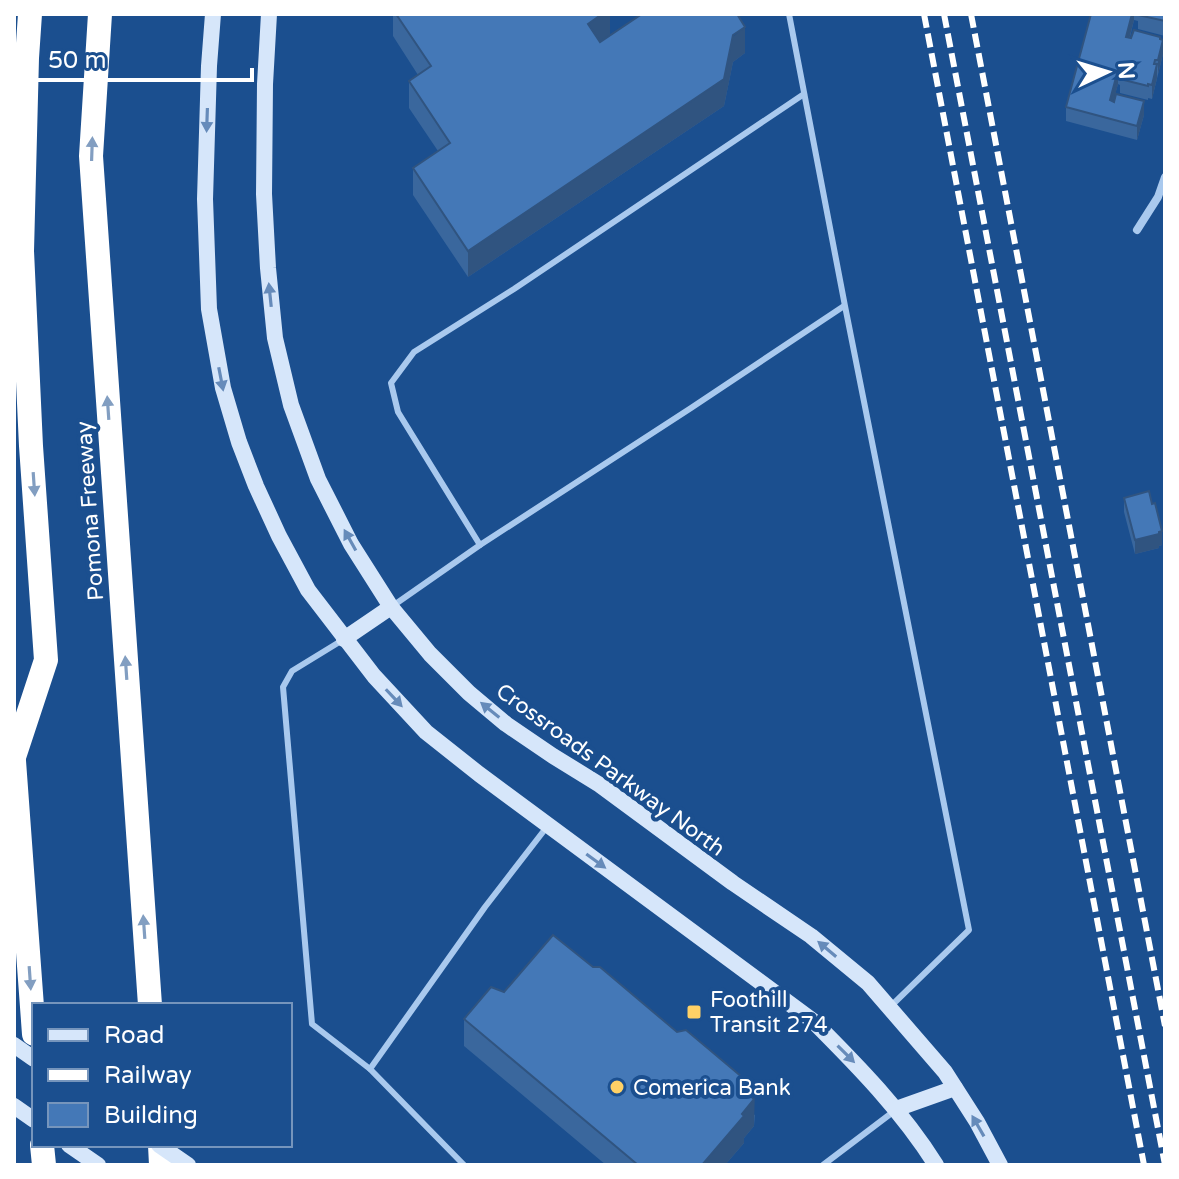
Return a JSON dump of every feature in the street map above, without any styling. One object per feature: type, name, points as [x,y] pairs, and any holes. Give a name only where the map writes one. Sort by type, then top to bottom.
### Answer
[{"type":"highway","points":[[30,14],[22,251],[31,446],[46,660],[14,759],[32,1006]]},
{"type":"highway","name":"Pomona Freeway","points":[[100,14],[91,156],[150,1003]]},
{"type":"street","points":[[213,14],[205,199],[209,309],[223,388],[245,456],[279,536],[308,590],[374,676],[426,732],[813,1021],[896,1109],[936,1165]]},
{"type":"street","name":"Crossroads Parkway North","points":[[269,14],[264,194],[275,338],[291,405],[318,479],[351,544],[391,607],[439,664],[506,724],[600,785],[811,936],[868,983],[945,1072],[1000,1165]]},
{"type":"street","points":[[1137,230],[1158,197],[1165,177]]},
{"type":"street","points":[[344,639],[391,607]]},
{"type":"street","points":[[14,1045],[32,1058]]},
{"type":"street","points":[[896,1109],[955,1088]]},
{"type":"street","points":[[14,1106],[32,1119]]},
{"type":"street","points":[[72,1147],[98,1165]]},
{"type":"street","points":[[162,1147],[188,1165]]},
{"type":"lane","points":[[789,14],[969,930],[890,1007]]},
{"type":"lane","points":[[480,545],[398,412],[391,383],[414,352],[514,289],[804,94]]},
{"type":"lane","points":[[391,607],[480,545],[845,306]]},
{"type":"lane","points":[[344,639],[292,671],[283,687],[312,1024],[370,1069],[464,1165]]},
{"type":"lane","points":[[370,1069],[485,907],[548,825]]},
{"type":"lane","points":[[823,1165],[896,1109]]},
{"type":"building","points":[[396,14],[602,14],[588,24],[600,42],[642,14],[737,14],[745,27],[733,35],[724,79],[468,251],[413,168],[450,143],[409,81],[431,66]]},
{"type":"building","points":[[1091,14],[1132,14],[1126,37],[1131,38],[1134,30],[1163,40],[1154,64],[1157,64],[1152,85],[1120,79],[1123,71],[1118,70],[1110,100],[1114,102],[1116,94],[1144,101],[1137,126],[1066,107]]},
{"type":"building","points":[[1165,14],[1165,21],[1138,15]]},
{"type":"building","points":[[1149,491],[1162,531],[1135,540],[1124,498]]},
{"type":"building","name":"Comerica Bank","points":[[553,935],[593,967],[600,967],[677,1032],[686,1030],[755,1088],[750,1096],[754,1099],[742,1114],[744,1116],[702,1165],[638,1165],[464,1019],[491,987],[504,992]]},
{"type":"railway","points":[[924,14],[1144,1165]]},
{"type":"railway","points":[[944,14],[1165,1165]]},
{"type":"railway","points":[[971,14],[1165,1026]]},
{"type":"place","name":"Foothill Transit 274","points":[[694,1012]]},
{"type":"place","name":"Comerica Bank","points":[[617,1087]]}]
